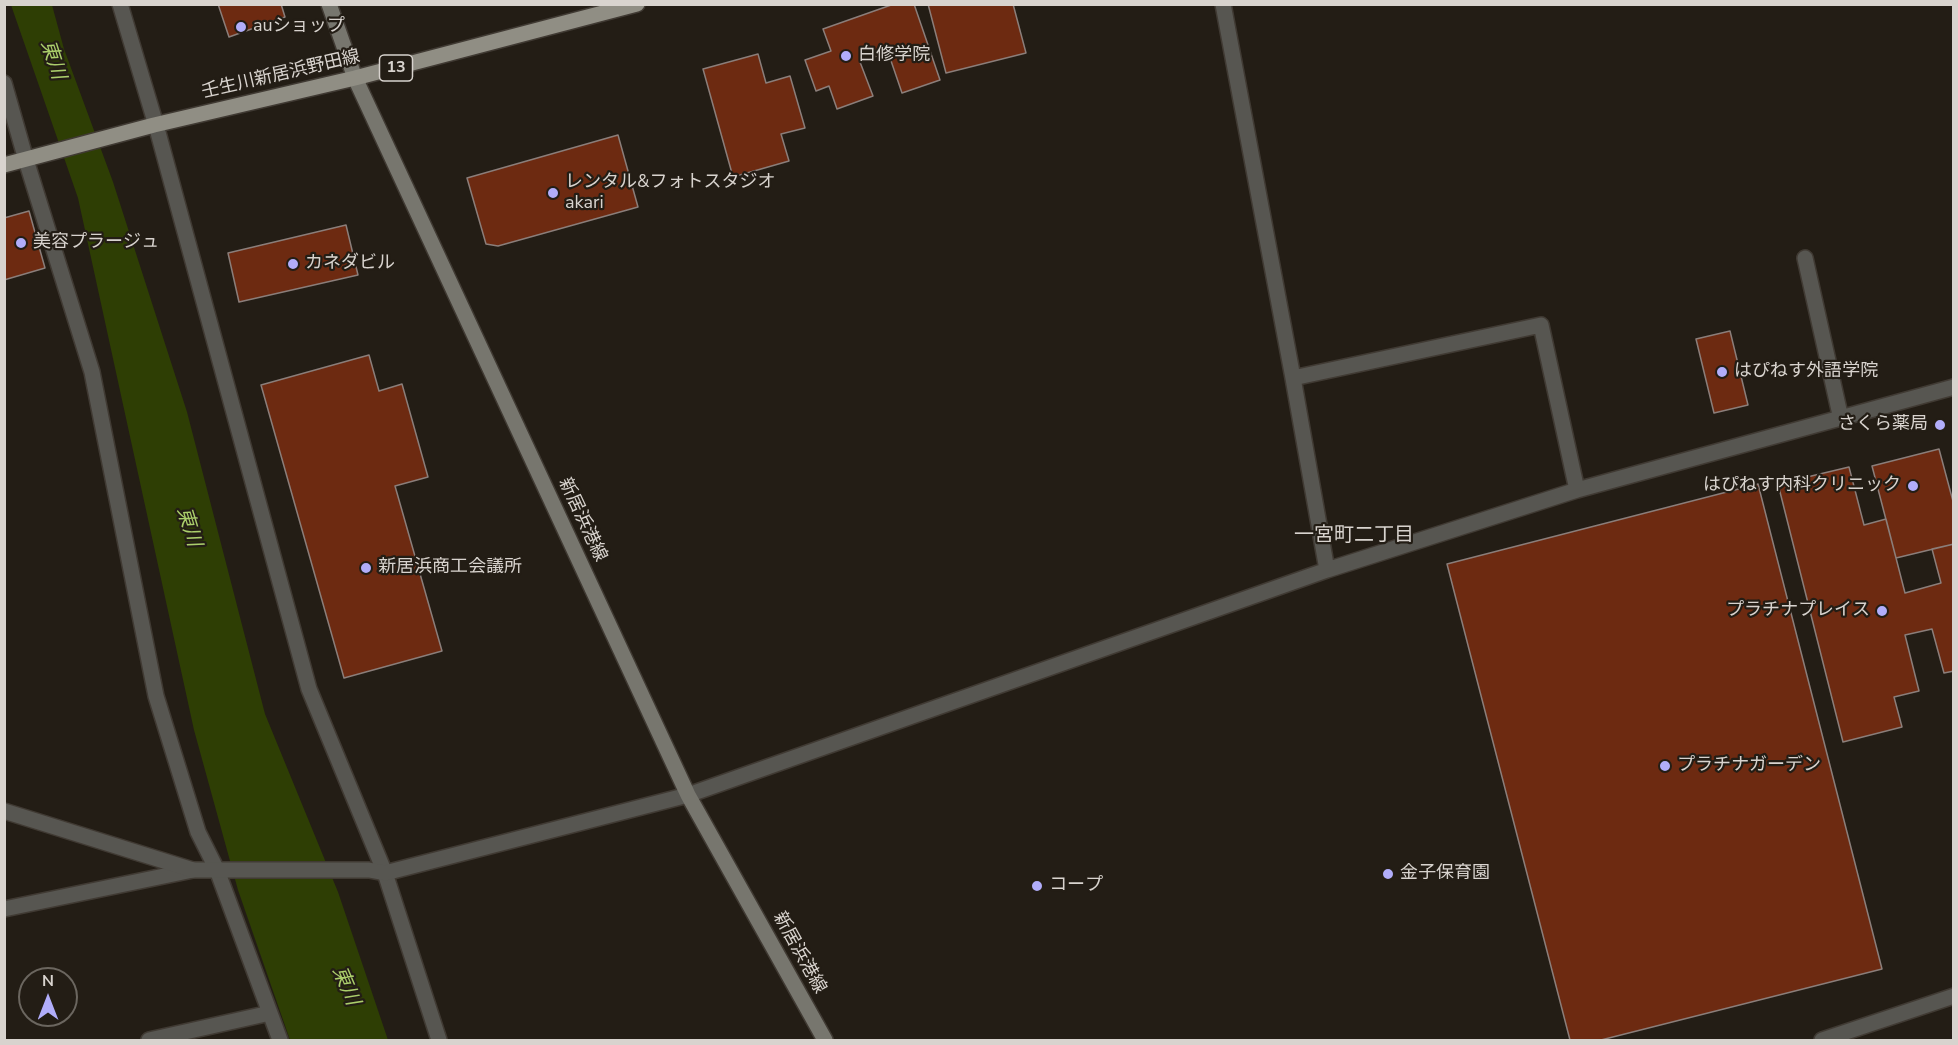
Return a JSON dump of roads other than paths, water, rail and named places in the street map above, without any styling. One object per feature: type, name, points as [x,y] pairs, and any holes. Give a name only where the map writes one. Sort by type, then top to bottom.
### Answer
[{"type":"main road","name":"新居浜港線","points":[[329,4],[355,78],[688,795],[825,1041]]},
{"type":"main road","name":"壬生川新居浜野田線","points":[[4,165],[155,125],[355,78],[637,4]]},
{"type":"street","points":[[120,4],[309,689],[386,873],[439,1041]]},
{"type":"street","points":[[1223,4],[1327,570]]},
{"type":"street","points":[[4,83],[30,159],[92,372],[156,696],[198,832],[218,870],[280,1041]]},
{"type":"street","points":[[1805,258],[1841,419]]},
{"type":"street","points":[[1293,378],[1540,325],[1577,490]]},
{"type":"street","points":[[4,909],[193,870],[369,870],[386,873],[688,795],[1327,570],[1577,490],[1953,387]]},
{"type":"street","points":[[4,811],[193,870]]},
{"type":"street","points":[[1822,1041],[1953,996]]},
{"type":"street","points":[[148,1041],[270,1013]]},
{"type":"water","name":"東川","points":[[11,5],[52,5],[64,49],[113,182],[187,412],[265,714],[338,892],[388,1040],[290,1040],[238,890],[194,730],[78,198]]},
{"type":"place","name":"auショップ","points":[[241,27]]},
{"type":"place","name":"白修学院","points":[[846,56]]},
{"type":"place","name":"レンタル&フォトスタジオ akari","points":[[553,193]]},
{"type":"place","name":"美容プラージュ","points":[[21,243]]},
{"type":"place","name":"カネダビル","points":[[293,264]]},
{"type":"place","name":"はぴねす外語学院","points":[[1722,372]]},
{"type":"place","name":"さくら薬局","points":[[1940,425]]},
{"type":"place","name":"はぴねす内科クリニック","points":[[1913,486]]},
{"type":"place","name":"新居浜商工会議所","points":[[366,568]]},
{"type":"place","name":"プラチナプレイス","points":[[1882,611]]},
{"type":"place","name":"プラチナガーデン","points":[[1665,766]]},
{"type":"place","name":"金子保育園","points":[[1388,874]]},
{"type":"place","name":"コープ","points":[[1037,886]]},
{"type":"district","name":"一宮町二丁目","points":[[1354,536]]}]
